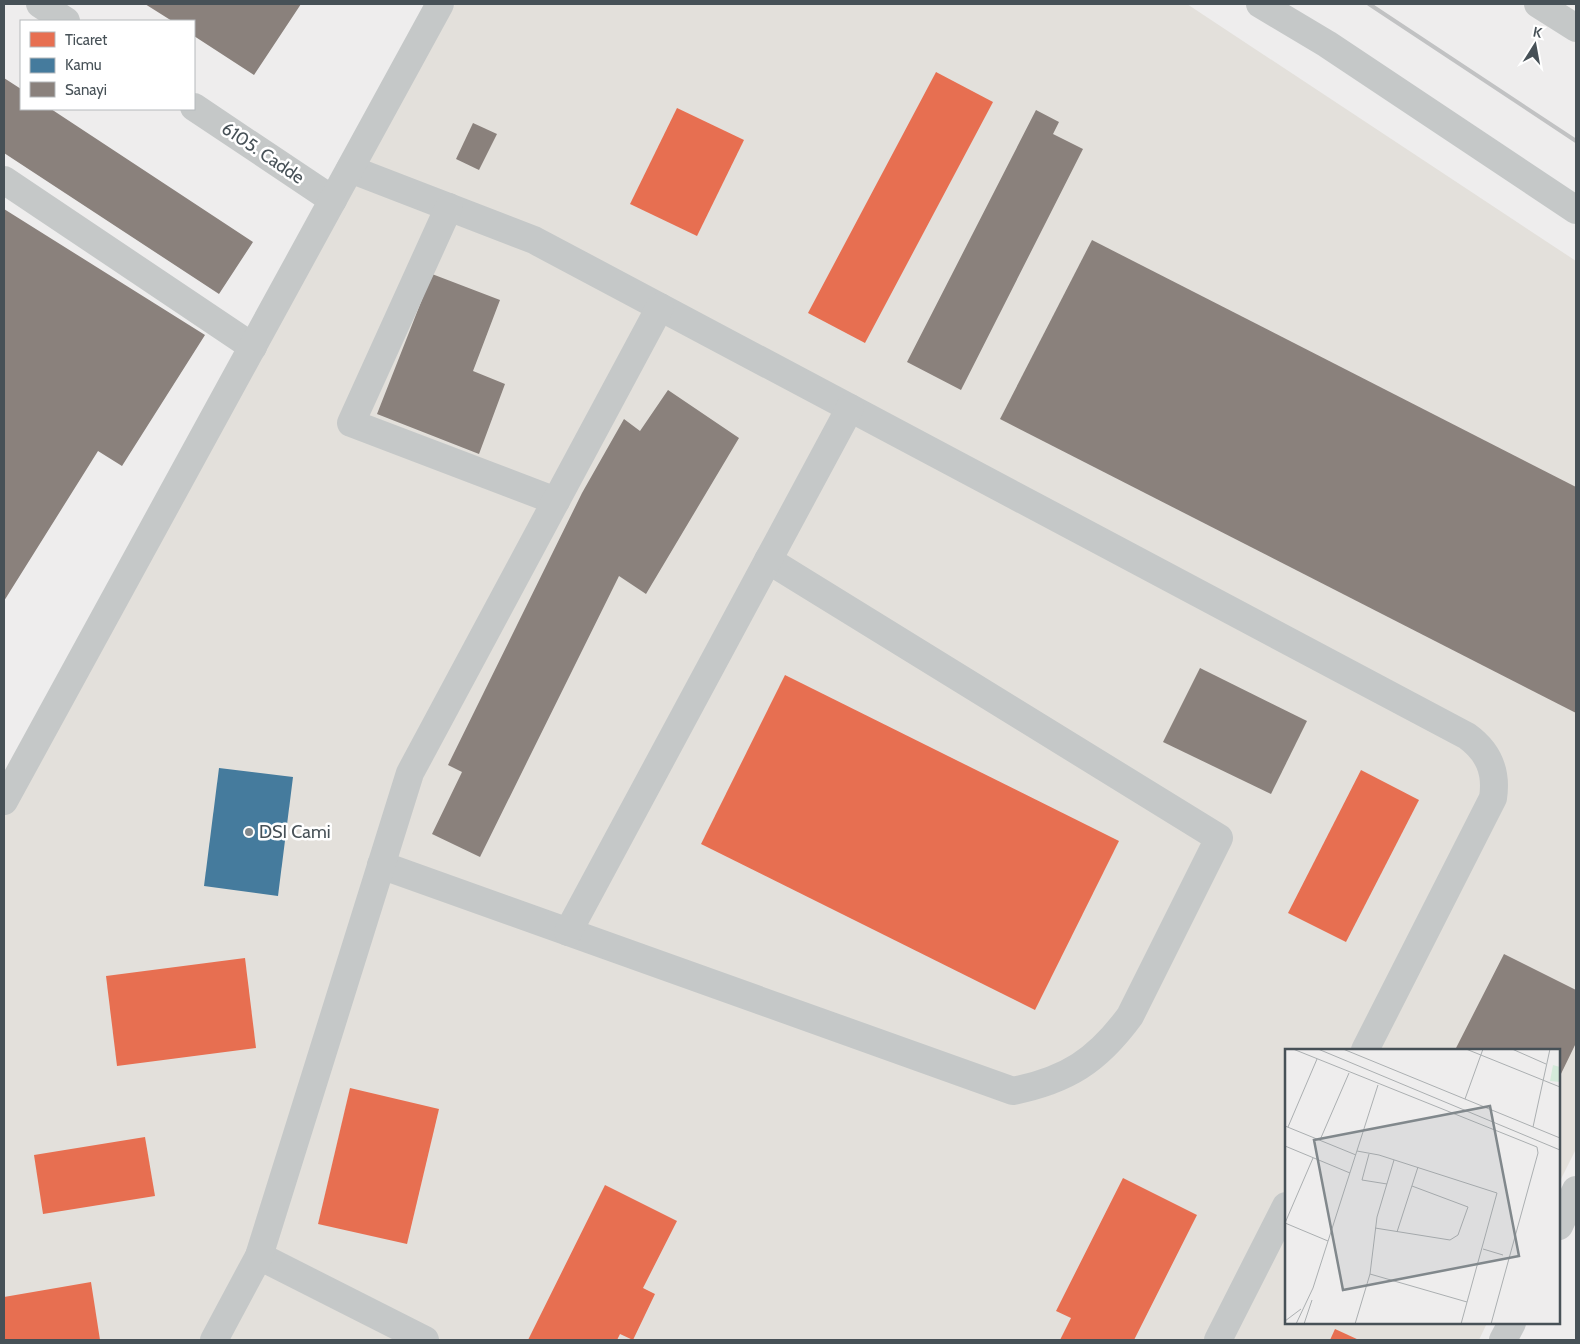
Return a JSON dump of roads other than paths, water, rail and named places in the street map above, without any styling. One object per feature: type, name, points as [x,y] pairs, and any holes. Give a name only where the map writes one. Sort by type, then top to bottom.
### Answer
[{"type":"street","points":[[4,801],[440,4]]},
{"type":"street","points":[[1260,4],[1327,44],[1576,210]]},
{"type":"street","points":[[1538,4],[1576,28]]},
{"type":"street","name":"6105. Cadde","points":[[195,108],[333,200]]},
{"type":"street","points":[[350,169],[534,240],[1467,736],[1482,749],[1492,766],[1493,798],[1366,1049]]},
{"type":"street","points":[[4,180],[253,347]]},
{"type":"street","points":[[449,208],[351,423],[556,501]]},
{"type":"street","points":[[214,1340],[258,1256],[410,773],[660,307]]},
{"type":"street","points":[[568,932],[850,408]]},
{"type":"street","points":[[381,865],[1013,1091],[1038,1086],[1064,1076],[1086,1062],[1108,1044],[1130,1016],[1219,838],[768,560]]},
{"type":"street","points":[[1560,1224],[1576,1190]]},
{"type":"street","points":[[1218,1340],[1283,1222]]},
{"type":"street","points":[[258,1256],[425,1340]]},
{"type":"street","points":[[1503,1340],[1511,1324]]},
{"type":"railway","points":[[1369,4],[1576,141]]},
{"type":"place","name":"DSI Cami","points":[[249,832]]}]
